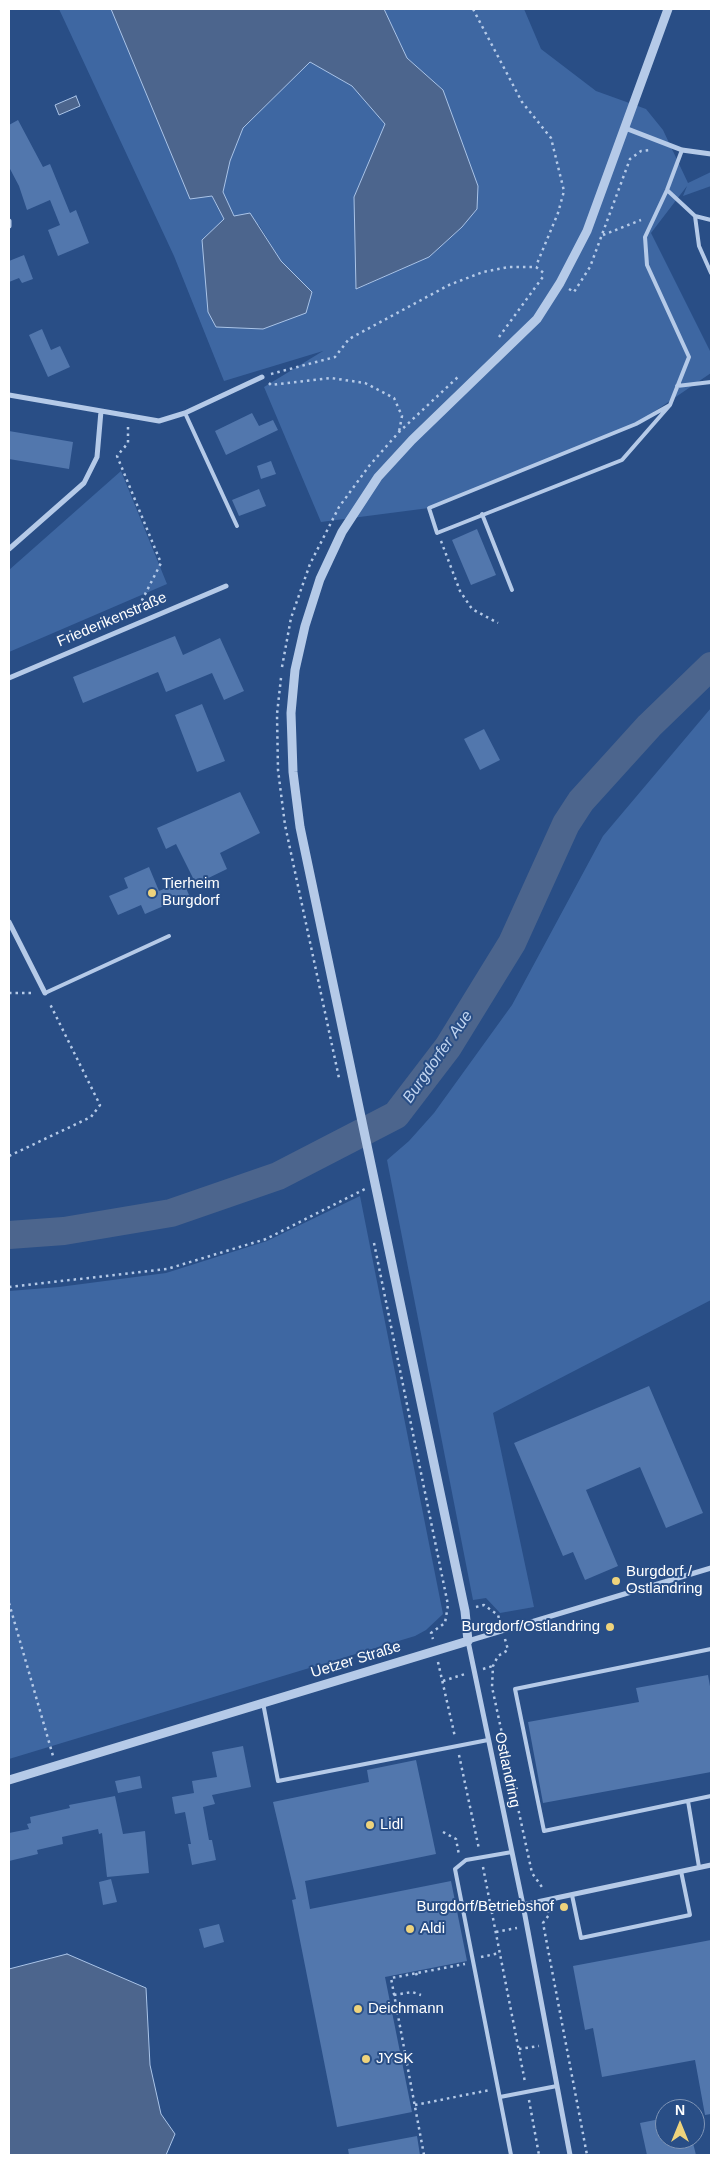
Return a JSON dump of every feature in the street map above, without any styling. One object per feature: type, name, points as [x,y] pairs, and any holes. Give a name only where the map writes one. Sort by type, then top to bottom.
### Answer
[{"type":"street","points":[[468,1640],[464,1610],[300,827],[293,772],[291,713],[295,670],[305,626],[320,579],[342,532],[378,477],[412,440],[538,319],[560,283],[587,230],[668,9]]},
{"type":"street","points":[[625,128],[682,150],[711,154]]},
{"type":"street","points":[[9,220],[9,226]]},
{"type":"street","points":[[9,396],[159,421],[185,413],[262,377]]},
{"type":"street","points":[[9,549],[84,483],[97,457],[101,411]]},
{"type":"street","name":"Friederikenstraße","points":[[9,678],[226,586]]},
{"type":"street","points":[[9,922],[45,993]]},
{"type":"street","name":"Uetzer Straße","points":[[9,1780],[711,1568]]},
{"type":"street","name":"Ostlandring","points":[[468,1640],[523,1906],[570,2155]]},
{"type":"street","points":[[523,1906],[711,1865]]},
{"type":"lane","points":[[670,404],[636,424],[429,508],[438,533],[622,460],[670,404],[689,357],[647,266],[645,237],[667,190],[682,150]]},
{"type":"lane","points":[[667,190],[695,216],[711,220]]},
{"type":"lane","points":[[695,216],[700,246],[711,273]]},
{"type":"lane","points":[[677,386],[711,382]]},
{"type":"lane","points":[[185,413],[237,526]]},
{"type":"lane","points":[[482,514],[512,590]]},
{"type":"lane","points":[[45,993],[169,936]]},
{"type":"lane","points":[[711,1649],[515,1689],[544,1831],[711,1796]]},
{"type":"lane","points":[[263,1704],[278,1781],[488,1740]]},
{"type":"lane","points":[[688,1801],[699,1867]]},
{"type":"lane","points":[[511,2155],[456,1869],[466,1860],[512,1852]]},
{"type":"lane","points":[[572,1895],[581,1938],[690,1915],[681,1871]]},
{"type":"lane","points":[[500,2097],[557,2086]]},
{"type":"path","points":[[473,9],[522,102],[551,138],[564,191],[553,226],[536,266]]},
{"type":"path","points":[[262,377],[335,357],[349,338],[450,285],[484,272],[509,267],[536,266],[545,274],[574,292],[590,267],[630,158],[641,151],[656,150]]},
{"type":"path","points":[[603,235],[655,215]]},
{"type":"path","points":[[495,342],[517,315],[545,274]]},
{"type":"path","points":[[340,1083],[285,825],[278,770],[277,714],[282,667],[291,618],[310,564],[339,507],[369,466],[398,432],[460,374]]},
{"type":"path","points":[[262,377],[271,385],[331,378],[365,383],[394,398],[402,416],[398,432]]},
{"type":"path","points":[[128,627],[161,563],[117,456],[128,443],[130,417]]},
{"type":"path","points":[[438,533],[464,597],[472,609],[498,623]]},
{"type":"path","points":[[9,993],[45,993],[100,1105],[91,1117],[9,1156]]},
{"type":"path","points":[[9,1287],[167,1269],[266,1239],[363,1190],[365,1200]]},
{"type":"path","points":[[373,1238],[448,1605],[445,1624],[431,1633],[481,1857],[525,2083],[414,2105]]},
{"type":"path","points":[[9,1603],[56,1767]]},
{"type":"path","points":[[464,1610],[484,1605],[498,1615],[508,1650],[498,1656],[493,1666],[492,1687],[532,1873],[543,1886],[546,1900],[549,1915],[543,1923],[587,2155]]},
{"type":"path","points":[[442,1832],[456,1839],[461,1864]]},
{"type":"path","points":[[424,2155],[391,1978],[465,1964],[473,1958],[500,1953]]},
{"type":"path","points":[[416,1973],[418,1979]]},
{"type":"path","points":[[394,1994],[412,1992],[421,1995]]},
{"type":"path","points":[[527,2092],[540,2155]]},
{"type":"shaded area","points":[[59,9],[111,9],[224,219],[312,292],[281,261],[259,225],[234,216],[223,192],[230,161],[243,128],[310,62],[352,86],[385,124],[354,197],[357,289],[429,257],[462,227],[477,208],[443,90],[407,58],[384,9],[524,9],[541,49],[596,91],[646,109],[663,130],[688,183],[711,172],[711,186],[683,196],[687,186],[651,233],[711,353],[711,373],[636,424],[429,508],[321,522],[264,387],[323,351],[224,381],[174,256]]},
{"type":"shaded area","points":[[111,9],[384,9],[407,58],[443,90],[478,186],[477,209],[462,227],[429,257],[356,289],[354,197],[385,124],[352,86],[310,62],[243,128],[230,161],[223,192],[234,216],[250,213],[281,261],[312,292],[306,313],[263,329],[216,327],[208,312],[202,240],[224,219],[212,196],[190,199]]},
{"type":"shaded area","points":[[76,96],[80,106],[59,115],[55,105]]},
{"type":"shaded area","points":[[121,471],[167,584],[9,652],[9,570]]},
{"type":"shaded area","points":[[711,708],[711,1300],[493,1413],[534,1607],[500,1613],[486,1598],[473,1600],[387,1160],[409,1141],[434,1113],[512,1005],[603,836]]},
{"type":"shaded area","points":[[360,1196],[443,1614],[426,1630],[415,1636],[9,1759],[9,1291],[59,1287],[166,1273],[267,1241]]},
{"type":"shaded area","points":[[67,1954],[146,1988],[150,2065],[161,2114],[175,2134],[166,2155],[9,2155],[9,1969]]},
{"type":"building","points":[[18,120],[43,167],[50,164],[70,213],[76,210],[89,243],[58,256],[48,230],[60,225],[50,200],[27,210],[19,186],[9,167],[9,125]]},
{"type":"building","points":[[24,255],[33,279],[22,283],[19,278],[9,282],[9,261]]},
{"type":"building","points":[[42,329],[51,350],[60,346],[70,367],[48,377],[29,335]]},
{"type":"building","points":[[252,413],[259,426],[273,420],[278,430],[226,455],[215,431]]},
{"type":"building","points":[[9,431],[73,442],[69,469],[9,459]]},
{"type":"building","points":[[271,461],[276,474],[261,479],[257,466]]},
{"type":"building","points":[[259,489],[266,506],[239,516],[232,500]]},
{"type":"building","points":[[477,529],[496,575],[471,585],[452,540]]},
{"type":"building","points":[[175,636],[183,655],[220,638],[244,691],[224,700],[212,673],[166,692],[158,672],[83,703],[73,677]]},
{"type":"building","points":[[202,704],[225,761],[197,772],[175,715]]},
{"type":"building","points":[[484,729],[500,760],[480,770],[464,739]]},
{"type":"building","points":[[240,792],[260,833],[220,853],[227,869],[196,884],[176,844],[166,849],[157,828]]},
{"type":"building","name":"Tierheim Burgdorf","points":[[149,867],[159,891],[183,881],[189,895],[145,914],[141,905],[118,915],[109,896],[128,888],[124,878]]},
{"type":"building","points":[[649,1386],[703,1513],[666,1528],[640,1467],[586,1490],[618,1566],[585,1580],[573,1552],[563,1556],[514,1443]]},
{"type":"building","points":[[708,1675],[711,1692],[711,1772],[543,1803],[528,1722],[639,1702],[636,1688]]},
{"type":"building","points":[[243,1746],[251,1787],[212,1795],[215,1804],[203,1807],[209,1840],[212,1840],[216,1860],[192,1865],[188,1844],[191,1844],[185,1812],[175,1814],[172,1797],[194,1793],[192,1781],[217,1777],[212,1752]]},
{"type":"building","points":[[416,1760],[436,1854],[305,1881],[310,1909],[451,1881],[467,1961],[385,1977],[412,2112],[337,2127],[292,1900],[296,1899],[273,1802],[369,1782],[367,1770]]},
{"type":"building","points":[[140,1776],[142,1788],[118,1793],[115,1781]]},
{"type":"building","points":[[115,1796],[123,1834],[145,1831],[149,1873],[107,1877],[102,1833],[99,1834],[98,1829],[62,1837],[63,1844],[37,1850],[38,1854],[9,1861],[9,1833],[29,1829],[27,1824],[31,1823],[30,1817],[70,1808],[69,1805]]},
{"type":"building","points":[[111,1879],[117,1902],[103,1905],[99,1882]]},
{"type":"building","points":[[219,1924],[224,1942],[204,1948],[199,1929]]},
{"type":"building","points":[[711,1940],[711,2114],[705,2115],[705,2099],[702,2099],[695,2060],[602,2077],[593,2028],[585,2030],[573,1966]]},
{"type":"building","points":[[655,2120],[655,2149],[694,2149],[696,2155],[647,2155],[640,2123]]},
{"type":"building","points":[[417,2136],[420,2155],[349,2155],[348,2149]]},
{"type":"waterway","name":"Burgdorfer Aue","points":[[9,1235],[64,1231],[171,1213],[278,1176],[396,1115],[448,1047],[512,943],[566,824],[581,801],[649,726],[711,666]]},
{"type":"place","name":"Tierheim Burgdorf","points":[[152,893]]},
{"type":"place","name":"Burgdorf / Ostlandring","points":[[616,1581]]},
{"type":"place","name":"Burgdorf/Ostlandring","points":[[610,1627]]},
{"type":"place","name":"Lidl","points":[[370,1825]]},
{"type":"place","name":"Burgdorf/Betriebshof","points":[[564,1907]]},
{"type":"place","name":"Aldi","points":[[410,1929]]},
{"type":"place","name":"Deichmann","points":[[358,2009]]},
{"type":"place","name":"JYSK","points":[[366,2059]]}]
